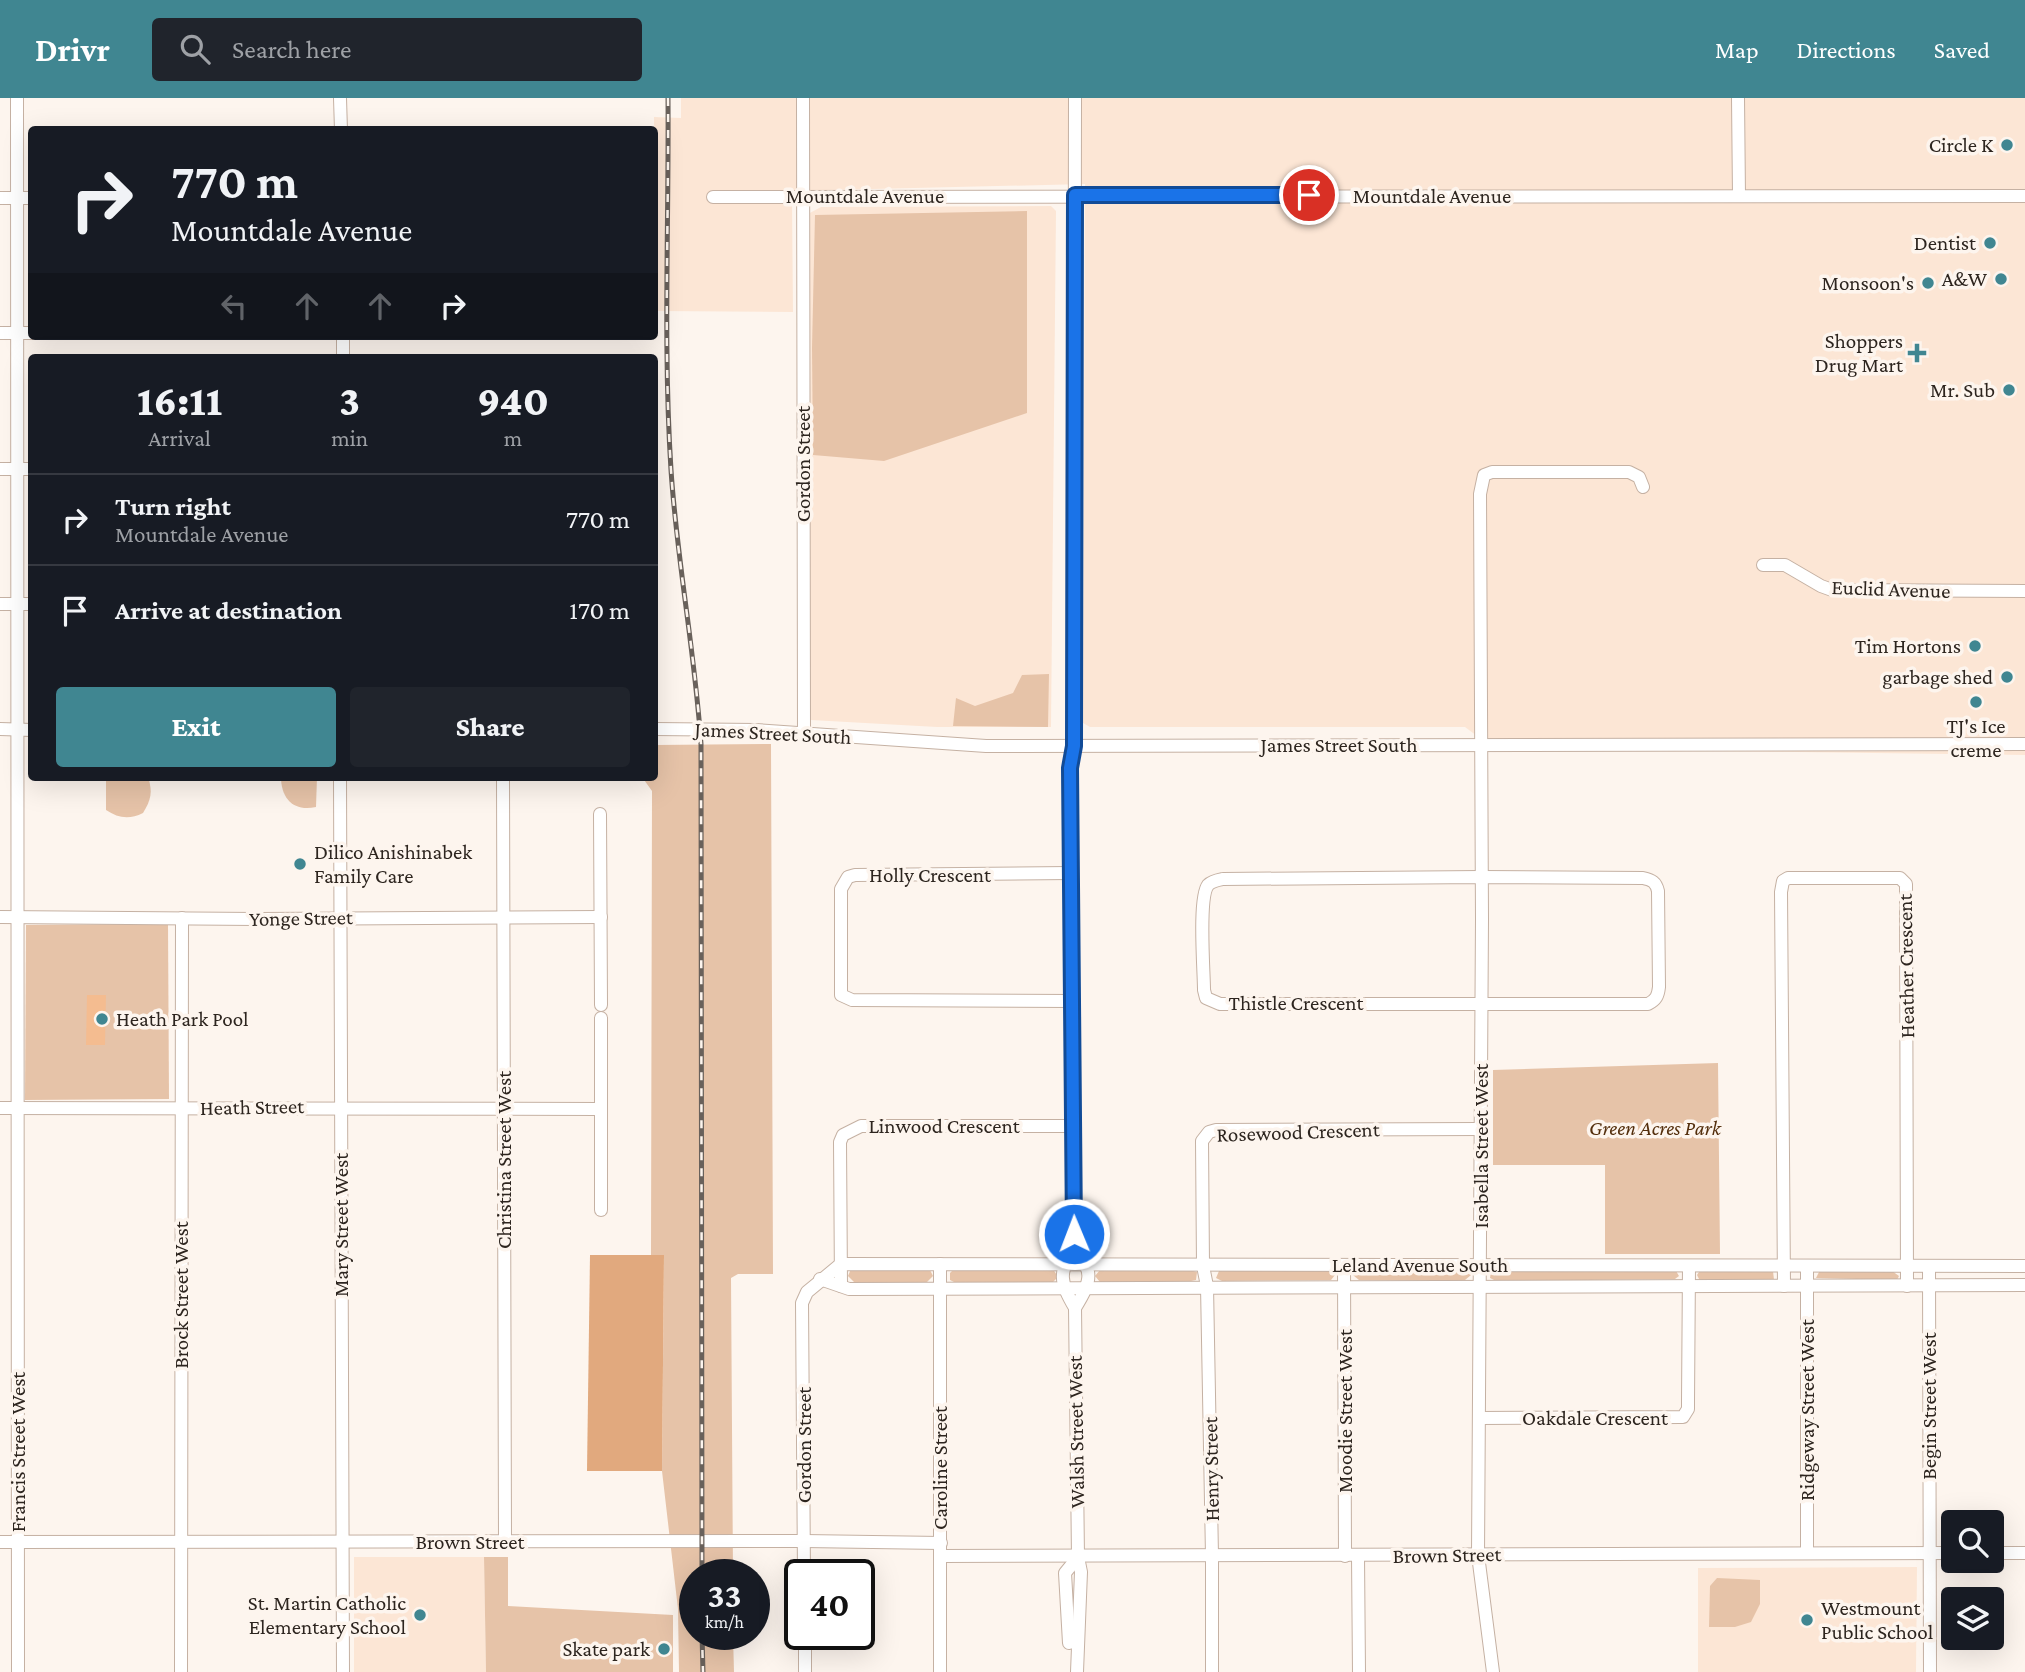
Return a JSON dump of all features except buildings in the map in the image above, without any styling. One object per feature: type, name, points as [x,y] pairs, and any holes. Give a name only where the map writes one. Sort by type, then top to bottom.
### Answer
[{"type":"street","name":"Francis Street West","points":[[17,98],[18,1672]]},
{"type":"street","points":[[340,98],[341,126]]},
{"type":"street","name":"Gordon Street","points":[[803,98],[804,733]]},
{"type":"street","points":[[1074,98],[1074,746],[1070,768],[1074,1245],[1063,1265],[1063,1288],[1075,1307],[1088,1288],[1088,1265],[1074,1245]]},
{"type":"street","points":[[1738,98],[1739,196]]},
{"type":"street","name":"Mountdale Avenue","points":[[713,197],[2025,196]]},
{"type":"street","points":[[0,198],[28,198]]},
{"type":"street","points":[[0,333],[28,333]]},
{"type":"street","points":[[0,468],[28,468]]},
{"type":"street","name":"Isabella Street West","points":[[1493,1672],[1478,1555],[1481,1285],[1480,494],[1484,475],[1492,472],[1629,472],[1639,477],[1643,486]]},
{"type":"street","name":"Euclid Avenue","points":[[1763,565],[1785,565],[1832,590],[2025,591]]},
{"type":"street","points":[[0,604],[28,604]]},
{"type":"street","points":[[0,729],[28,730]]},
{"type":"street","name":"James Street South","points":[[658,729],[804,733],[951,745],[2025,744]]},
{"type":"street","name":"Mary Street West","points":[[340,781],[343,1672]]},
{"type":"street","name":"Christina Street West","points":[[503,781],[505,1542]]},
{"type":"street","points":[[600,814],[601,1210]]},
{"type":"street","name":"Holly Crescent","points":[[1072,873],[848,877],[841,889],[841,995],[852,1000],[1072,1001]]},
{"type":"street","points":[[1481,877],[1651,880],[1657,884],[1658,891],[1660,987],[1654,1002],[1648,1004],[1481,1003]]},
{"type":"street","name":"Thistle Crescent","points":[[1481,877],[1223,879],[1208,885],[1203,902],[1204,990],[1206,998],[1211,1002],[1481,1003]]},
{"type":"street","name":"Heather Crescent","points":[[1784,1286],[1782,885],[1788,878],[1904,880],[1907,1286]]},
{"type":"street","name":"Yonge Street","points":[[0,917],[601,917]]},
{"type":"street","name":"Brock Street West","points":[[181,1672],[182,918]]},
{"type":"street","name":"Heath Street","points":[[0,1108],[601,1109]]},
{"type":"street","name":"Linwood Crescent","points":[[841,1286],[840,1142],[843,1135],[851,1129],[861,1126],[1073,1126]]},
{"type":"street","name":"Rosewood Crescent","points":[[1203,1266],[1202,1141],[1209,1132],[1481,1129]]},
{"type":"street","name":"Caroline Street","points":[[940,1264],[940,1672]]},
{"type":"street","points":[[820,1279],[841,1265]]},
{"type":"street","name":"Leland Avenue South","points":[[841,1265],[2025,1266]]},
{"type":"street","name":"Moodie Street West","points":[[1344,1265],[1352,1556],[1359,1672]]},
{"type":"street","name":"Henry Street","points":[[1203,1266],[1208,1286],[1212,1672]]},
{"type":"street","name":"Oakdale Crescent","points":[[1480,1418],[1683,1417],[1688,1409],[1689,1266]]},
{"type":"street","name":"Ridgeway Street West","points":[[1807,1266],[1807,1553]]},
{"type":"street","name":"Begin Street West","points":[[1929,1266],[1930,1672]]},
{"type":"street","name":"Gordon Street","points":[[804,1559],[804,1297],[820,1279]]},
{"type":"street","name":"Leland Avenue South","points":[[820,1279],[849,1289],[2025,1285]]},
{"type":"street","name":"Walsh Street West","points":[[1075,1307],[1078,1557],[1081,1572],[1077,1672]]},
{"type":"street","name":"Brown Street","points":[[0,1542],[804,1541],[1078,1557],[1941,1554]]},
{"type":"street","points":[[2004,1553],[2025,1553]]},
{"type":"street","name":"Walsh Street West","points":[[1069,1672],[1065,1573],[1078,1557]]},
{"type":"street","points":[[805,1650],[805,1672]]},
{"type":"shaded area","points":[[681,98],[2025,98],[2025,755],[1493,748],[1465,727],[1090,727],[1083,723],[1085,184],[789,191],[789,201],[792,202],[793,312],[658,311],[658,126],[654,126],[654,117],[681,118]]},
{"type":"shaded area","points":[[1051,206],[1056,211],[1051,727],[937,727],[811,720],[808,214],[821,207]]},
{"type":"shaded area","points":[[87,995],[106,995],[105,1045],[86,1045]]},
{"type":"shaded area","points":[[590,1255],[664,1255],[662,1471],[587,1471]]},
{"type":"shaded area","name":"St. Martin Catholic Elementary School","points":[[354,1557],[484,1557],[486,1672],[354,1672]]},
{"type":"shaded area","name":"Westmount Public School","points":[[1917,1567],[1916,1672],[1698,1672],[1698,1568]]},
{"type":"green space","points":[[1027,211],[1027,413],[884,461],[813,455],[815,215]]},
{"type":"green space","points":[[1049,674],[1048,727],[953,726],[956,698],[975,706],[1013,693],[1022,675]]},
{"type":"green space","points":[[771,744],[773,1274],[738,1274],[731,1278],[733,1559],[679,1559],[679,1650],[733,1650],[734,1672],[679,1672],[678,1609],[662,1471],[664,1256],[651,1255],[652,791],[645,781],[658,781],[658,745]]},
{"type":"green space","points":[[106,781],[149,781],[150,796],[143,813],[124,817],[106,810]]},
{"type":"green space","points":[[282,781],[317,781],[316,807],[295,806],[286,797]]},
{"type":"green space","points":[[168,924],[169,1099],[25,1100],[26,925]]},
{"type":"green space","name":"Green Acres Park","points":[[1718,1063],[1720,1254],[1605,1254],[1605,1165],[1493,1165],[1493,1070]]},
{"type":"green space","points":[[851,1269],[930,1270],[933,1276],[927,1282],[854,1282],[848,1276]]},
{"type":"green space","points":[[1053,1269],[1058,1277],[1052,1283],[956,1283],[950,1280],[953,1270]]},
{"type":"green space","points":[[1100,1270],[1197,1272],[1196,1280],[1191,1281],[1100,1282],[1095,1276]]},
{"type":"green space","points":[[1468,1270],[1471,1275],[1465,1280],[1359,1280],[1353,1275],[1356,1271]]},
{"type":"green space","points":[[1219,1271],[1331,1271],[1335,1275],[1331,1280],[1222,1281],[1216,1278]]},
{"type":"green space","points":[[1491,1271],[1676,1271],[1679,1276],[1675,1279],[1496,1281],[1490,1278]]},
{"type":"green space","points":[[1773,1271],[1774,1280],[1700,1281],[1697,1275],[1699,1272]]},
{"type":"green space","points":[[1892,1271],[1899,1276],[1897,1280],[1816,1278],[1819,1272]]},
{"type":"green space","points":[[484,1557],[508,1557],[508,1606],[673,1615],[673,1672],[486,1672]]},
{"type":"green space","points":[[1717,1578],[1760,1580],[1760,1604],[1751,1622],[1735,1627],[1709,1627],[1710,1586]]},
{"type":"railway","points":[[668,98],[667,330],[671,470],[701,744],[702,1559]]},
{"type":"railway","points":[[702,1650],[703,1672]]},
{"type":"place","name":"Circle K","points":[[2007,145]]},
{"type":"place","name":"Dentist","points":[[1990,243]]},
{"type":"place","name":"A&W","points":[[2001,279]]},
{"type":"place","name":"Monsoon's","points":[[1928,283]]},
{"type":"place","name":"Shoppers Drug Mart","points":[[1917,353]]},
{"type":"place","name":"Mr. Sub","points":[[2009,390]]},
{"type":"place","name":"Tim Hortons","points":[[1975,646]]},
{"type":"place","name":"garbage shed","points":[[2007,677]]},
{"type":"place","name":"TJ's Ice creme","points":[[1976,702]]},
{"type":"place","name":"Dilico Anishinabek Family Care","points":[[300,864]]},
{"type":"place","name":"Heath Park Pool","points":[[102,1019]]},
{"type":"place","name":"St. Martin Catholic Elementary School","points":[[420,1615]]},
{"type":"place","name":"Westmount Public School","points":[[1807,1620]]},
{"type":"place","name":"Skate park","points":[[664,1649]]},
{"type":"route","points":[[1074,1234],[1070,768],[1074,746],[1075,195],[1309,195]]}]
